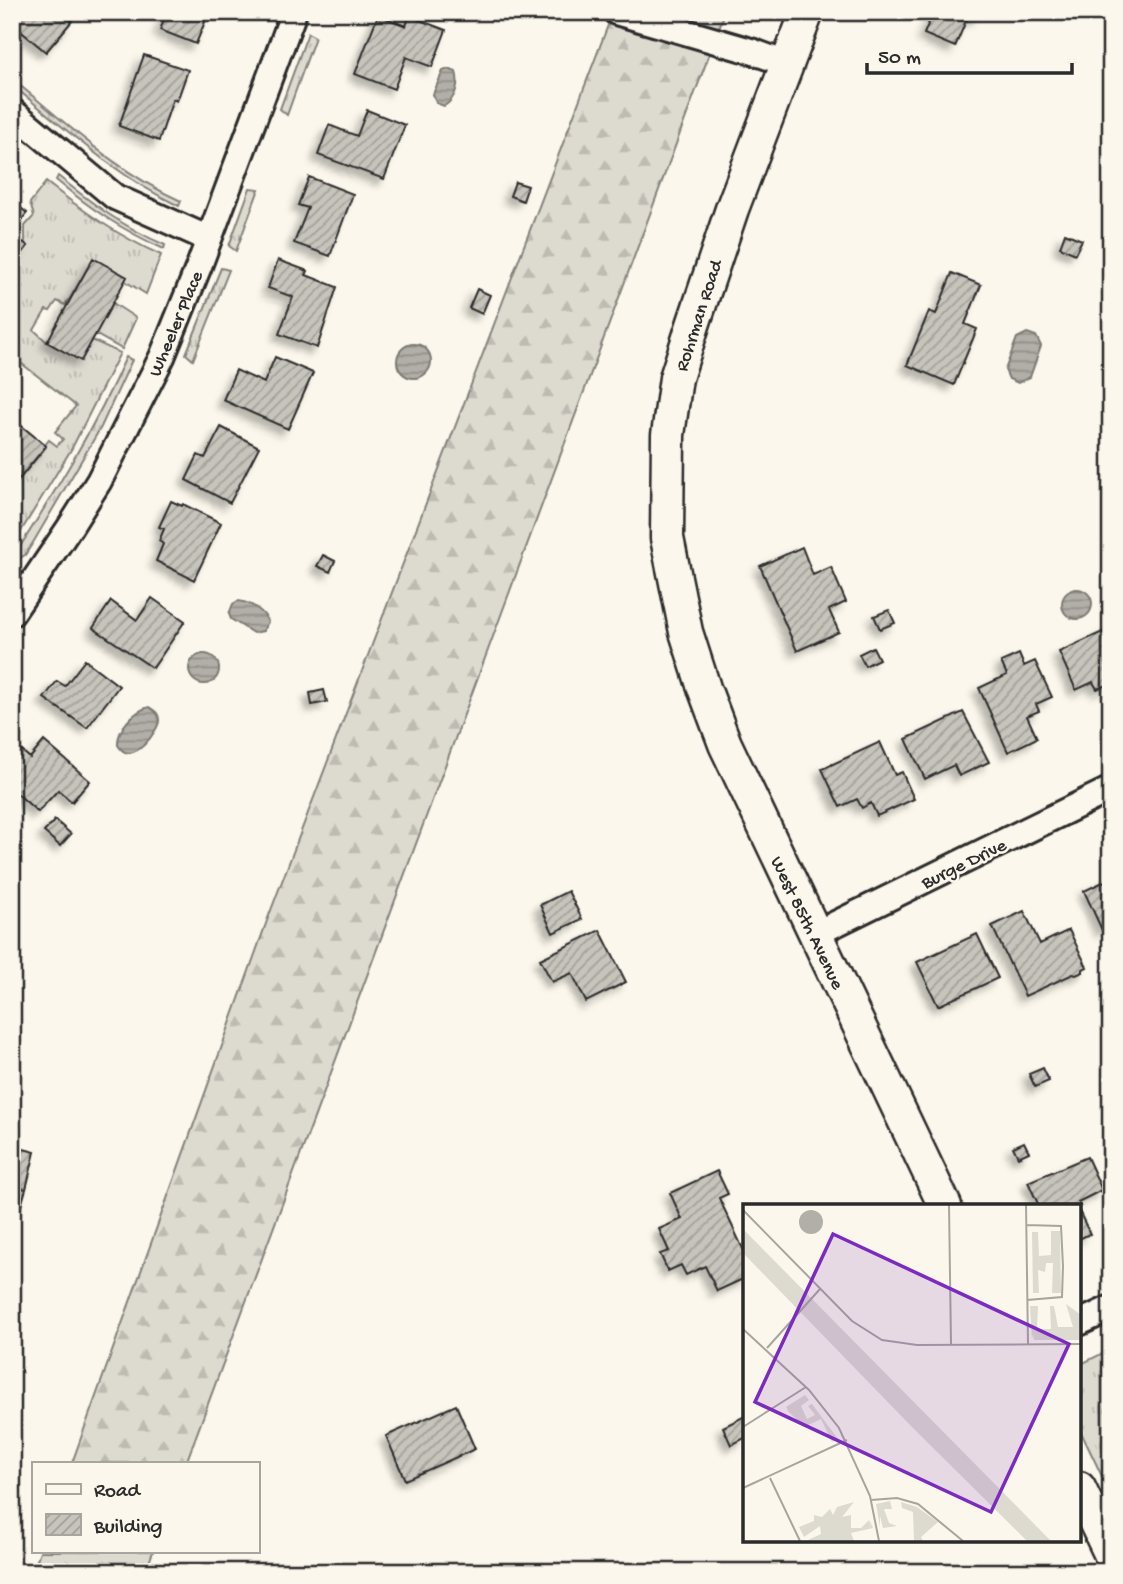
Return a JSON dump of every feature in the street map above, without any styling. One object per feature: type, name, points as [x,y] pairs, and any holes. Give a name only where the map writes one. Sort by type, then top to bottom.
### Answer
[{"type":"street","name":"Wheeler Place","points":[[15,603],[99,481],[162,357],[294,12]]},
{"type":"street","points":[[616,12],[788,64]]},
{"type":"street","name":"Rohrman Road","points":[[687,632],[667,538],[668,435],[676,378],[732,209],[807,12]]},
{"type":"street","points":[[12,111],[115,197],[209,239]]},
{"type":"street","name":"West 85th Avenue","points":[[687,632],[704,688],[726,744],[944,1204]]},
{"type":"street","name":"Burge Drive","points":[[815,934],[1111,789]]},
{"type":"street","points":[[1081,1322],[1111,1308]]},
{"type":"street","points":[[1081,1492],[1111,1555]]},
{"type":"green space","points":[[613,12],[725,12],[186,1462],[72,1462],[268,918]]},
{"type":"green space","points":[[308,33],[315,37],[287,115],[280,109]]},
{"type":"green space","points":[[12,79],[113,161],[181,201],[179,206],[134,181],[92,151],[12,85]]},
{"type":"green space","points":[[58,176],[135,231],[165,245],[164,249],[94,210],[56,180]]},
{"type":"green space","points":[[46,182],[101,222],[161,255],[146,294],[125,281],[126,277],[93,259],[65,305],[57,301],[50,311],[46,310],[34,330],[47,342],[81,360],[92,340],[120,353],[72,448],[12,546],[12,488],[49,440],[57,446],[63,439],[55,432],[76,406],[12,356],[12,300],[23,287],[12,279],[12,266],[28,246],[25,244],[25,226],[34,216],[30,203]]},
{"type":"green space","points":[[250,188],[259,189],[236,251],[229,246]]},
{"type":"green space","points":[[221,268],[229,270],[193,360],[186,354]]},
{"type":"green space","points":[[113,303],[136,318],[122,349],[95,334]]},
{"type":"green space","points":[[126,357],[132,360],[101,427],[34,541],[25,555],[18,559],[14,556],[74,459]]},
{"type":"green space","points":[[1111,1349],[1111,1495],[1081,1432],[1081,1364]]},
{"type":"green space","points":[[40,1552],[153,1552],[146,1572],[33,1572]]},
{"type":"shaded area","points":[[448,69],[456,72],[457,86],[454,96],[444,106],[436,103],[433,94],[443,71]]},
{"type":"shaded area","points":[[1027,333],[1036,336],[1041,346],[1030,377],[1018,383],[1009,379],[1005,370],[1017,338]]},
{"type":"shaded area","points":[[414,344],[426,349],[431,361],[426,373],[414,378],[402,373],[397,361],[402,349]]},
{"type":"shaded area","points":[[1077,589],[1087,594],[1092,604],[1087,614],[1077,619],[1067,614],[1062,604],[1067,594]]},
{"type":"shaded area","points":[[238,601],[252,605],[263,614],[268,622],[263,631],[253,633],[231,619],[229,614],[233,604]]},
{"type":"shaded area","points":[[204,654],[214,659],[219,669],[214,679],[204,684],[194,679],[189,669],[194,659]]},
{"type":"shaded area","points":[[149,707],[159,718],[155,731],[137,750],[130,753],[124,751],[118,745],[123,727],[138,712]]},
{"type":"building","points":[[12,12],[62,12],[72,21],[46,52],[12,24]]},
{"type":"building","points":[[167,12],[209,12],[196,44],[160,30]]},
{"type":"building","points":[[933,12],[978,12],[975,19],[968,16],[955,47],[924,34]]},
{"type":"building","points":[[378,15],[406,26],[409,16],[446,30],[432,67],[406,57],[394,89],[355,74]]},
{"type":"building","points":[[144,55],[188,70],[177,101],[173,99],[159,141],[119,126]]},
{"type":"building","points":[[367,110],[405,125],[384,179],[318,155],[329,125],[357,136]]},
{"type":"building","points":[[309,177],[353,194],[330,256],[294,243],[308,208],[298,205]]},
{"type":"building","points":[[515,182],[528,186],[523,201],[510,196]]},
{"type":"building","points":[[12,201],[27,213],[15,228],[20,233],[16,237],[28,246],[12,266]]},
{"type":"building","points":[[1065,233],[1082,240],[1075,254],[1060,247]]},
{"type":"building","points":[[93,258],[127,277],[81,361],[47,342]]},
{"type":"building","points":[[278,260],[308,271],[306,275],[337,287],[317,348],[279,334],[293,297],[268,288]]},
{"type":"building","points":[[952,273],[981,285],[965,324],[977,329],[954,385],[907,365],[929,311],[936,314]]},
{"type":"building","points":[[477,289],[490,295],[482,314],[469,308]]},
{"type":"building","points":[[275,357],[313,373],[288,429],[223,400],[236,370],[264,383]]},
{"type":"building","points":[[12,418],[46,446],[12,488]]},
{"type":"building","points":[[221,427],[259,447],[230,503],[186,480],[198,455],[205,458]]},
{"type":"building","points":[[171,501],[221,523],[194,580],[156,561],[163,544],[159,541],[164,529],[159,527]]},
{"type":"building","points":[[802,547],[813,575],[831,567],[846,602],[829,610],[839,632],[797,651],[760,566]]},
{"type":"building","points":[[323,555],[335,561],[330,572],[317,566]]},
{"type":"building","points":[[152,598],[185,621],[153,668],[93,628],[111,601],[137,620]]},
{"type":"building","points":[[889,610],[895,623],[880,629],[874,616]]},
{"type":"building","points":[[1111,628],[1111,689],[1109,684],[1097,689],[1093,682],[1076,690],[1059,652]]},
{"type":"building","points":[[873,647],[879,659],[865,666],[859,654]]},
{"type":"building","points":[[1019,654],[1024,666],[1035,661],[1052,697],[1036,704],[1039,711],[1027,716],[1037,738],[1008,752],[979,688],[1007,675],[1001,662]]},
{"type":"building","points":[[85,660],[119,686],[87,728],[44,698],[57,681],[65,686]]},
{"type":"building","points":[[324,690],[327,702],[312,705],[310,693]]},
{"type":"building","points":[[963,712],[989,762],[959,776],[954,765],[925,779],[906,739]]},
{"type":"building","points":[[44,741],[90,781],[72,802],[58,790],[38,812],[12,789],[12,742],[30,758]]},
{"type":"building","points":[[880,742],[895,775],[902,772],[914,799],[877,816],[871,803],[862,808],[857,799],[840,807],[822,769]]},
{"type":"building","points":[[55,820],[71,834],[60,846],[44,832]]},
{"type":"building","points":[[1111,878],[1111,925],[1102,930],[1084,891]]},
{"type":"building","points":[[568,891],[582,919],[553,933],[540,905]]},
{"type":"building","points":[[1024,911],[1040,944],[1069,930],[1087,967],[1083,972],[1025,996],[992,926]]},
{"type":"building","points":[[600,930],[626,982],[586,1002],[572,973],[552,982],[540,959]]},
{"type":"building","points":[[977,934],[998,978],[938,1006],[917,962]]},
{"type":"building","points":[[1043,1068],[1049,1081],[1035,1087],[1029,1074]]},
{"type":"building","points":[[1024,1142],[1029,1152],[1018,1157],[1013,1147]]},
{"type":"building","points":[[12,1146],[35,1152],[26,1189],[12,1186]]},
{"type":"building","points":[[1087,1157],[1102,1190],[1078,1202],[1079,1204],[1038,1204],[1028,1182]]},
{"type":"building","points":[[717,1171],[728,1194],[719,1198],[743,1249],[743,1279],[717,1291],[705,1266],[686,1275],[681,1265],[668,1271],[660,1254],[669,1251],[659,1229],[682,1219],[670,1193]]},
{"type":"building","points":[[12,1186],[26,1189],[17,1219],[12,1218]]},
{"type":"building","points":[[1081,1215],[1090,1234],[1081,1238]]},
{"type":"building","points":[[456,1405],[475,1449],[405,1480],[386,1436]]},
{"type":"building","points":[[743,1417],[743,1439],[731,1445],[723,1427]]}]
